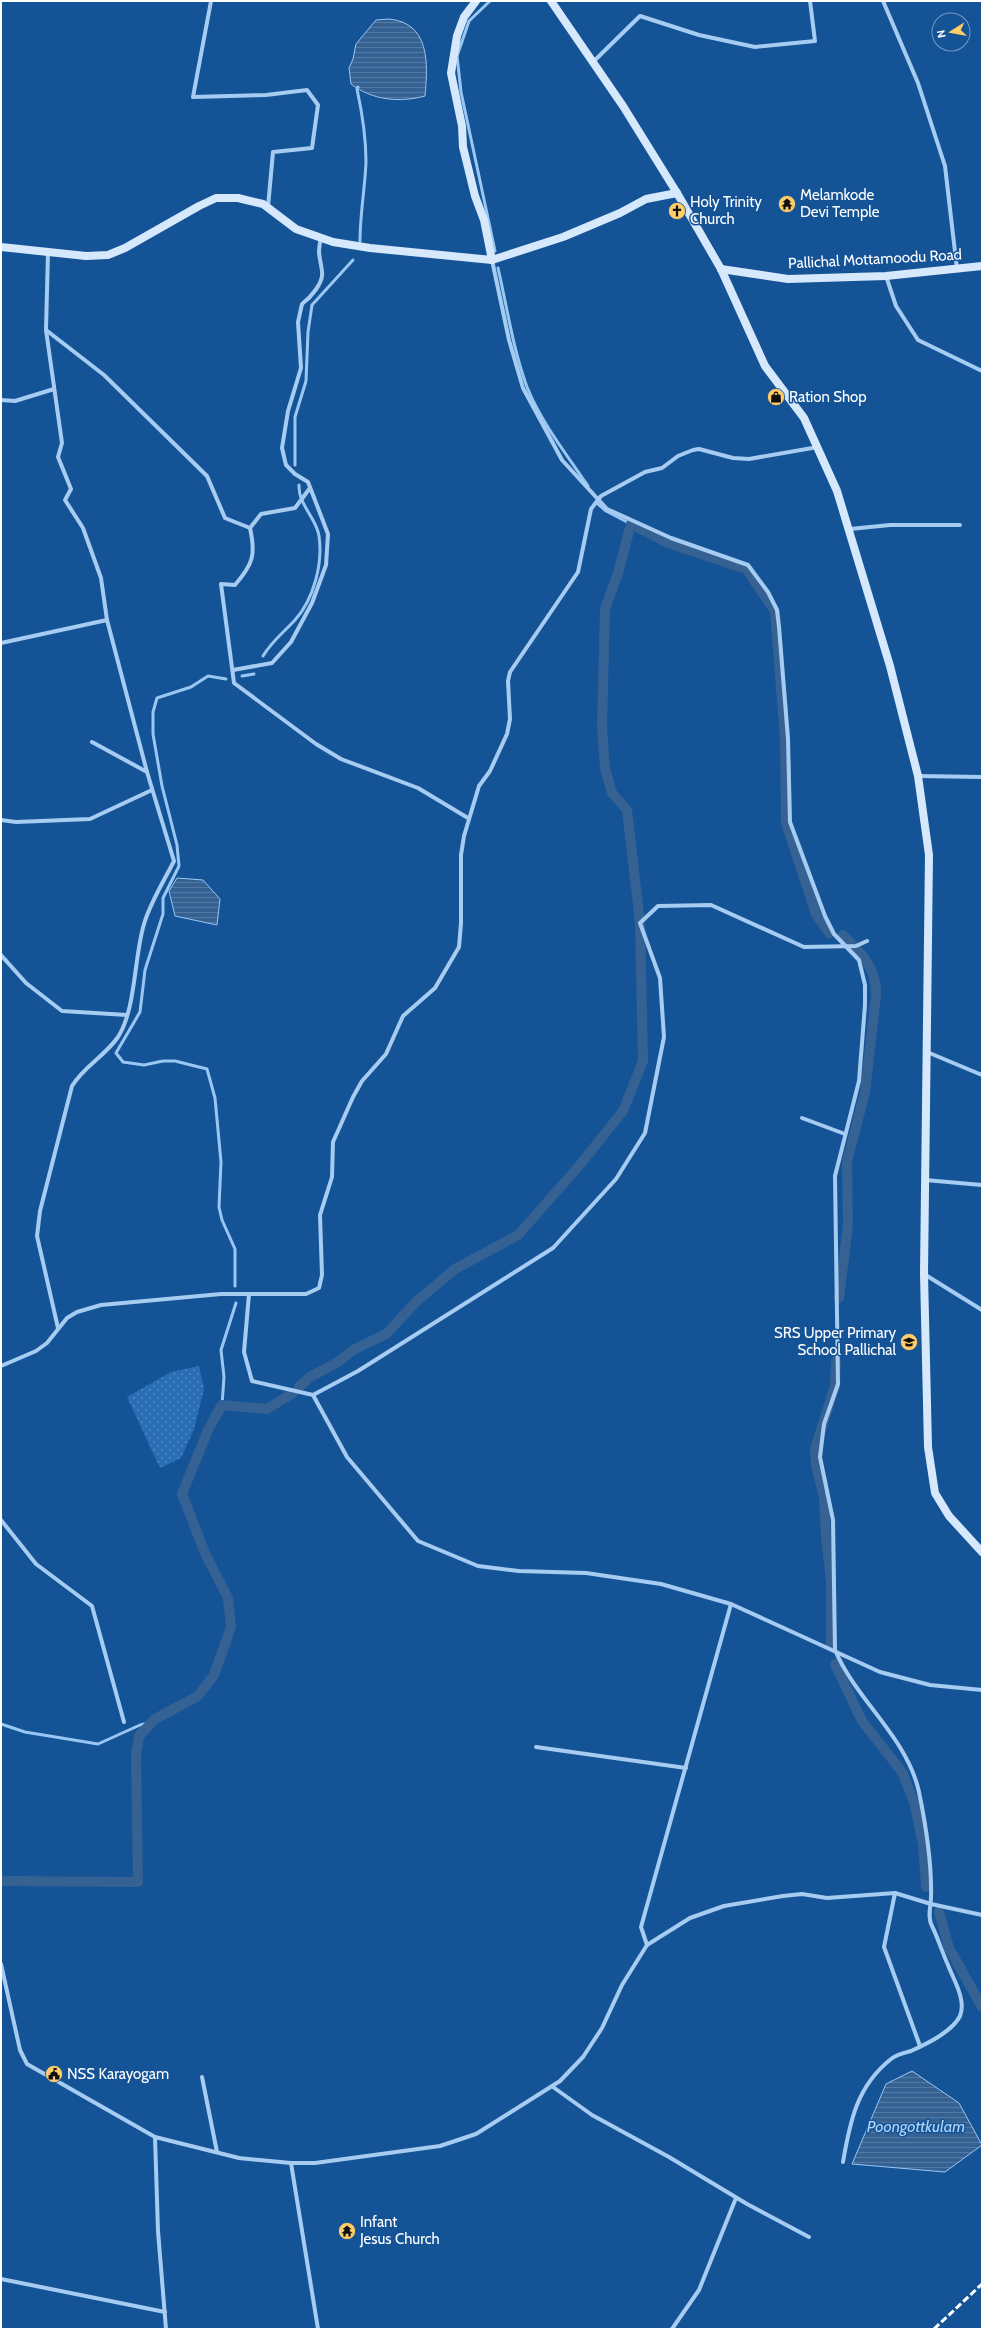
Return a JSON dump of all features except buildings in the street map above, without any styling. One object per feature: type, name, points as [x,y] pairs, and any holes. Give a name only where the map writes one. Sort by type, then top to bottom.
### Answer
[{"type":"street","points":[[211,1],[193,97],[266,95],[307,90],[318,105],[312,148],[273,152],[268,208]]},
{"type":"street","points":[[476,1],[464,17],[457,36],[451,73],[462,126],[462,147],[475,196],[484,220],[509,340],[523,388],[562,460],[607,510],[671,538],[748,565],[768,592],[777,610],[779,627],[788,738],[790,822],[825,916],[834,934],[859,960],[865,985],[866,1005],[859,1081],[835,1176],[838,1384],[824,1424],[820,1457],[833,1520],[835,1650],[842,1667],[903,1753],[918,1790],[927,1837],[932,1882],[931,1904],[929,1908],[932,1926],[936,1931],[939,1945],[959,1992],[962,2008],[959,2017],[950,2027],[920,2046],[892,2058],[866,2082],[852,2118],[843,2162]]},
{"type":"street","points":[[551,1],[593,62],[677,193],[721,269],[765,366],[804,418],[837,491],[850,529],[890,666],[918,776],[929,855],[924,1274],[928,1447],[935,1493],[949,1516],[982,1552]]},
{"type":"street","points":[[593,62],[640,16],[699,35],[755,47],[815,41],[810,1]]},
{"type":"street","points":[[882,1],[918,83],[945,166],[957,269]]},
{"type":"street","points":[[1,247],[86,256],[108,255],[125,248],[216,198],[250,200],[268,208],[296,229],[321,238],[370,248],[492,260],[563,237],[620,213],[646,199],[677,193]]},
{"type":"street","points":[[233,670],[272,663],[291,642],[312,603],[326,565],[328,534],[308,482],[295,474],[286,465],[282,448],[288,410],[300,368],[298,322],[302,304],[313,296],[323,273],[318,251],[321,238]]},
{"type":"street","points":[[48,252],[46,330],[62,443],[58,457],[70,489],[65,500],[83,528],[101,578],[107,620],[146,772],[174,861],[144,924],[127,1015],[118,1037],[98,1059],[80,1073],[72,1086],[40,1211],[37,1236],[58,1328]]},
{"type":"street","name":"Pallichal Mottamoodu Road","points":[[721,269],[788,279],[886,276],[982,266]]},
{"type":"street","points":[[886,276],[896,306],[918,340],[982,371]]},
{"type":"street","points":[[46,330],[104,375],[207,476],[225,518],[250,528]]},
{"type":"street","points":[[1,400],[15,401],[54,389]]},
{"type":"street","points":[[1,1366],[36,1351],[47,1344],[58,1328],[68,1318],[77,1312],[101,1305],[165,1298],[249,1294],[306,1294],[320,1288],[322,1275],[320,1215],[332,1178],[333,1142],[353,1097],[362,1081],[386,1054],[403,1016],[435,988],[459,947],[461,923],[461,855],[468,818],[480,786],[490,770],[507,734],[510,719],[508,681],[510,672],[578,572],[591,509],[598,500],[618,486],[645,472],[662,468],[678,456],[692,450],[699,449],[733,458],[749,459],[818,447]]},
{"type":"street","points":[[250,528],[261,514],[295,508],[310,488]]},
{"type":"street","points":[[850,529],[890,525],[960,525]]},
{"type":"street","points":[[250,528],[255,549],[248,570],[236,585],[221,584],[234,683],[316,744],[341,759],[418,788],[468,818]]},
{"type":"street","points":[[1,643],[107,620]]},
{"type":"street","points":[[92,742],[146,772]]},
{"type":"street","points":[[918,776],[982,777]]},
{"type":"street","points":[[1,820],[16,822],[90,819],[152,790]]},
{"type":"street","points":[[249,1294],[244,1352],[252,1381],[313,1395],[358,1371],[553,1248],[616,1179],[645,1133],[664,1037],[660,978],[640,923],[658,906],[711,906],[804,947],[856,946],[867,941]]},
{"type":"street","points":[[1,955],[26,983],[62,1011],[127,1015]]},
{"type":"street","points":[[927,1052],[982,1074]]},
{"type":"street","points":[[802,1118],[845,1134]]},
{"type":"street","points":[[925,1180],[982,1185]]},
{"type":"street","points":[[924,1274],[982,1310]]},
{"type":"street","points":[[313,1395],[347,1456],[418,1541],[478,1566],[519,1571],[586,1573],[661,1584],[731,1604],[835,1650],[880,1672],[930,1684],[982,1690]]},
{"type":"street","points":[[1,1520],[36,1564],[92,1606],[124,1722]]},
{"type":"street","points":[[648,1945],[641,1927],[731,1604]]},
{"type":"street","points":[[536,1747],[686,1768]]},
{"type":"street","points":[[894,1893],[884,1947],[920,2046]]},
{"type":"street","points":[[1,1964],[20,2050],[27,2064],[155,2137],[239,2158],[291,2163],[349,2158],[457,2142],[489,2127],[533,2096],[553,2087],[573,2069],[583,2057],[602,2028],[622,1985],[648,1945],[690,1918],[744,1902],[802,1894],[827,1898],[894,1893],[931,1904],[982,1915]]},
{"type":"street","points":[[202,2077],[217,2152]]},
{"type":"street","points":[[553,2087],[592,2115],[669,2157],[736,2198],[809,2237]]},
{"type":"street","points":[[155,2137],[158,2231],[166,2329]]},
{"type":"street","points":[[291,2163],[318,2329]]},
{"type":"street","points":[[672,2329],[699,2290],[736,2198]]},
{"type":"street","points":[[1,2279],[165,2312]]},
{"type":"shaded area","points":[[199,1366],[204,1389],[194,1429],[181,1458],[160,1468],[127,1397],[171,1372]]},
{"type":"water","points":[[389,19],[402,22],[412,28],[419,36],[424,47],[426,58],[425,96],[405,99],[386,99],[368,94],[351,84],[349,68],[353,59],[356,44],[376,20]]},
{"type":"water","points":[[177,878],[203,880],[220,899],[217,925],[175,916],[169,891]]},
{"type":"water","name":"Poongottkulam","points":[[912,2071],[959,2103],[982,2145],[945,2172],[852,2164],[886,2084]]},
{"type":"waterway","points":[[490,1],[469,21],[457,56],[461,92],[495,251]]},
{"type":"waterway","points":[[358,87],[357,89],[366,153],[360,241]]},
{"type":"waterway","points":[[295,465],[295,417],[306,381],[308,332],[312,305],[353,260]]},
{"type":"waterway","points":[[498,268],[514,343],[527,387],[547,426],[588,486]]},
{"type":"waterway","points":[[263,656],[274,641],[302,611],[316,580],[320,558],[319,536],[314,522],[301,498],[299,485]]},
{"type":"waterway","points":[[598,504],[606,511],[631,524]]},
{"type":"waterway","points":[[299,1387],[310,1377],[338,1362],[353,1350],[386,1334],[417,1301],[455,1269],[518,1235],[579,1166],[623,1111],[643,1061],[640,923],[627,810],[612,793],[605,768],[602,727],[605,609],[618,573],[631,524],[668,543],[746,569],[775,611],[785,738],[786,823],[816,914],[829,933]]},
{"type":"waterway","points":[[242,676],[254,674]]},
{"type":"waterway","points":[[226,679],[208,676],[191,687],[157,698],[153,712],[153,734],[162,786],[177,845],[179,866],[163,898],[163,914],[145,970],[140,1012],[116,1053],[123,1062],[144,1065],[163,1061],[175,1061],[207,1069],[215,1098],[221,1162],[219,1207],[222,1220],[235,1249],[235,1286]]},
{"type":"waterway","points":[[839,1298],[848,1225],[847,1162],[865,1092],[876,995],[876,985],[871,969],[862,955],[843,935]]},
{"type":"waterway","points":[[222,1405],[224,1377],[221,1350],[236,1303]]},
{"type":"waterway","points":[[831,1646],[831,1583],[826,1537],[824,1498],[816,1465],[815,1449],[835,1386],[836,1361]]},
{"type":"waterway","points":[[1,1881],[138,1882],[136,1756],[139,1736],[155,1719],[198,1696],[214,1675],[231,1627],[228,1598],[205,1553],[182,1494],[208,1430],[222,1405],[267,1409],[293,1393]]},
{"type":"waterway","points":[[835,1664],[862,1721],[902,1772],[914,1802],[923,1844],[926,1887]]},
{"type":"waterway","points":[[1,1724],[25,1732],[98,1744],[140,1725],[152,1722]]},
{"type":"waterway","points":[[939,1912],[949,1948],[982,2007]]},
{"type":"railway","points":[[934,2329],[982,2284]]},
{"type":"place","name":"Melamkode Devi Temple","points":[[787,204]]},
{"type":"place","name":"Holy Trinity Church","points":[[677,211]]},
{"type":"place","name":"Ration Shop","points":[[776,397]]},
{"type":"place","name":"SRS Upper Primary School Pallichal","points":[[909,1342]]},
{"type":"place","name":"NSS Karayogam","points":[[54,2074]]},
{"type":"place","name":"Infant Jesus Church","points":[[347,2231]]}]
